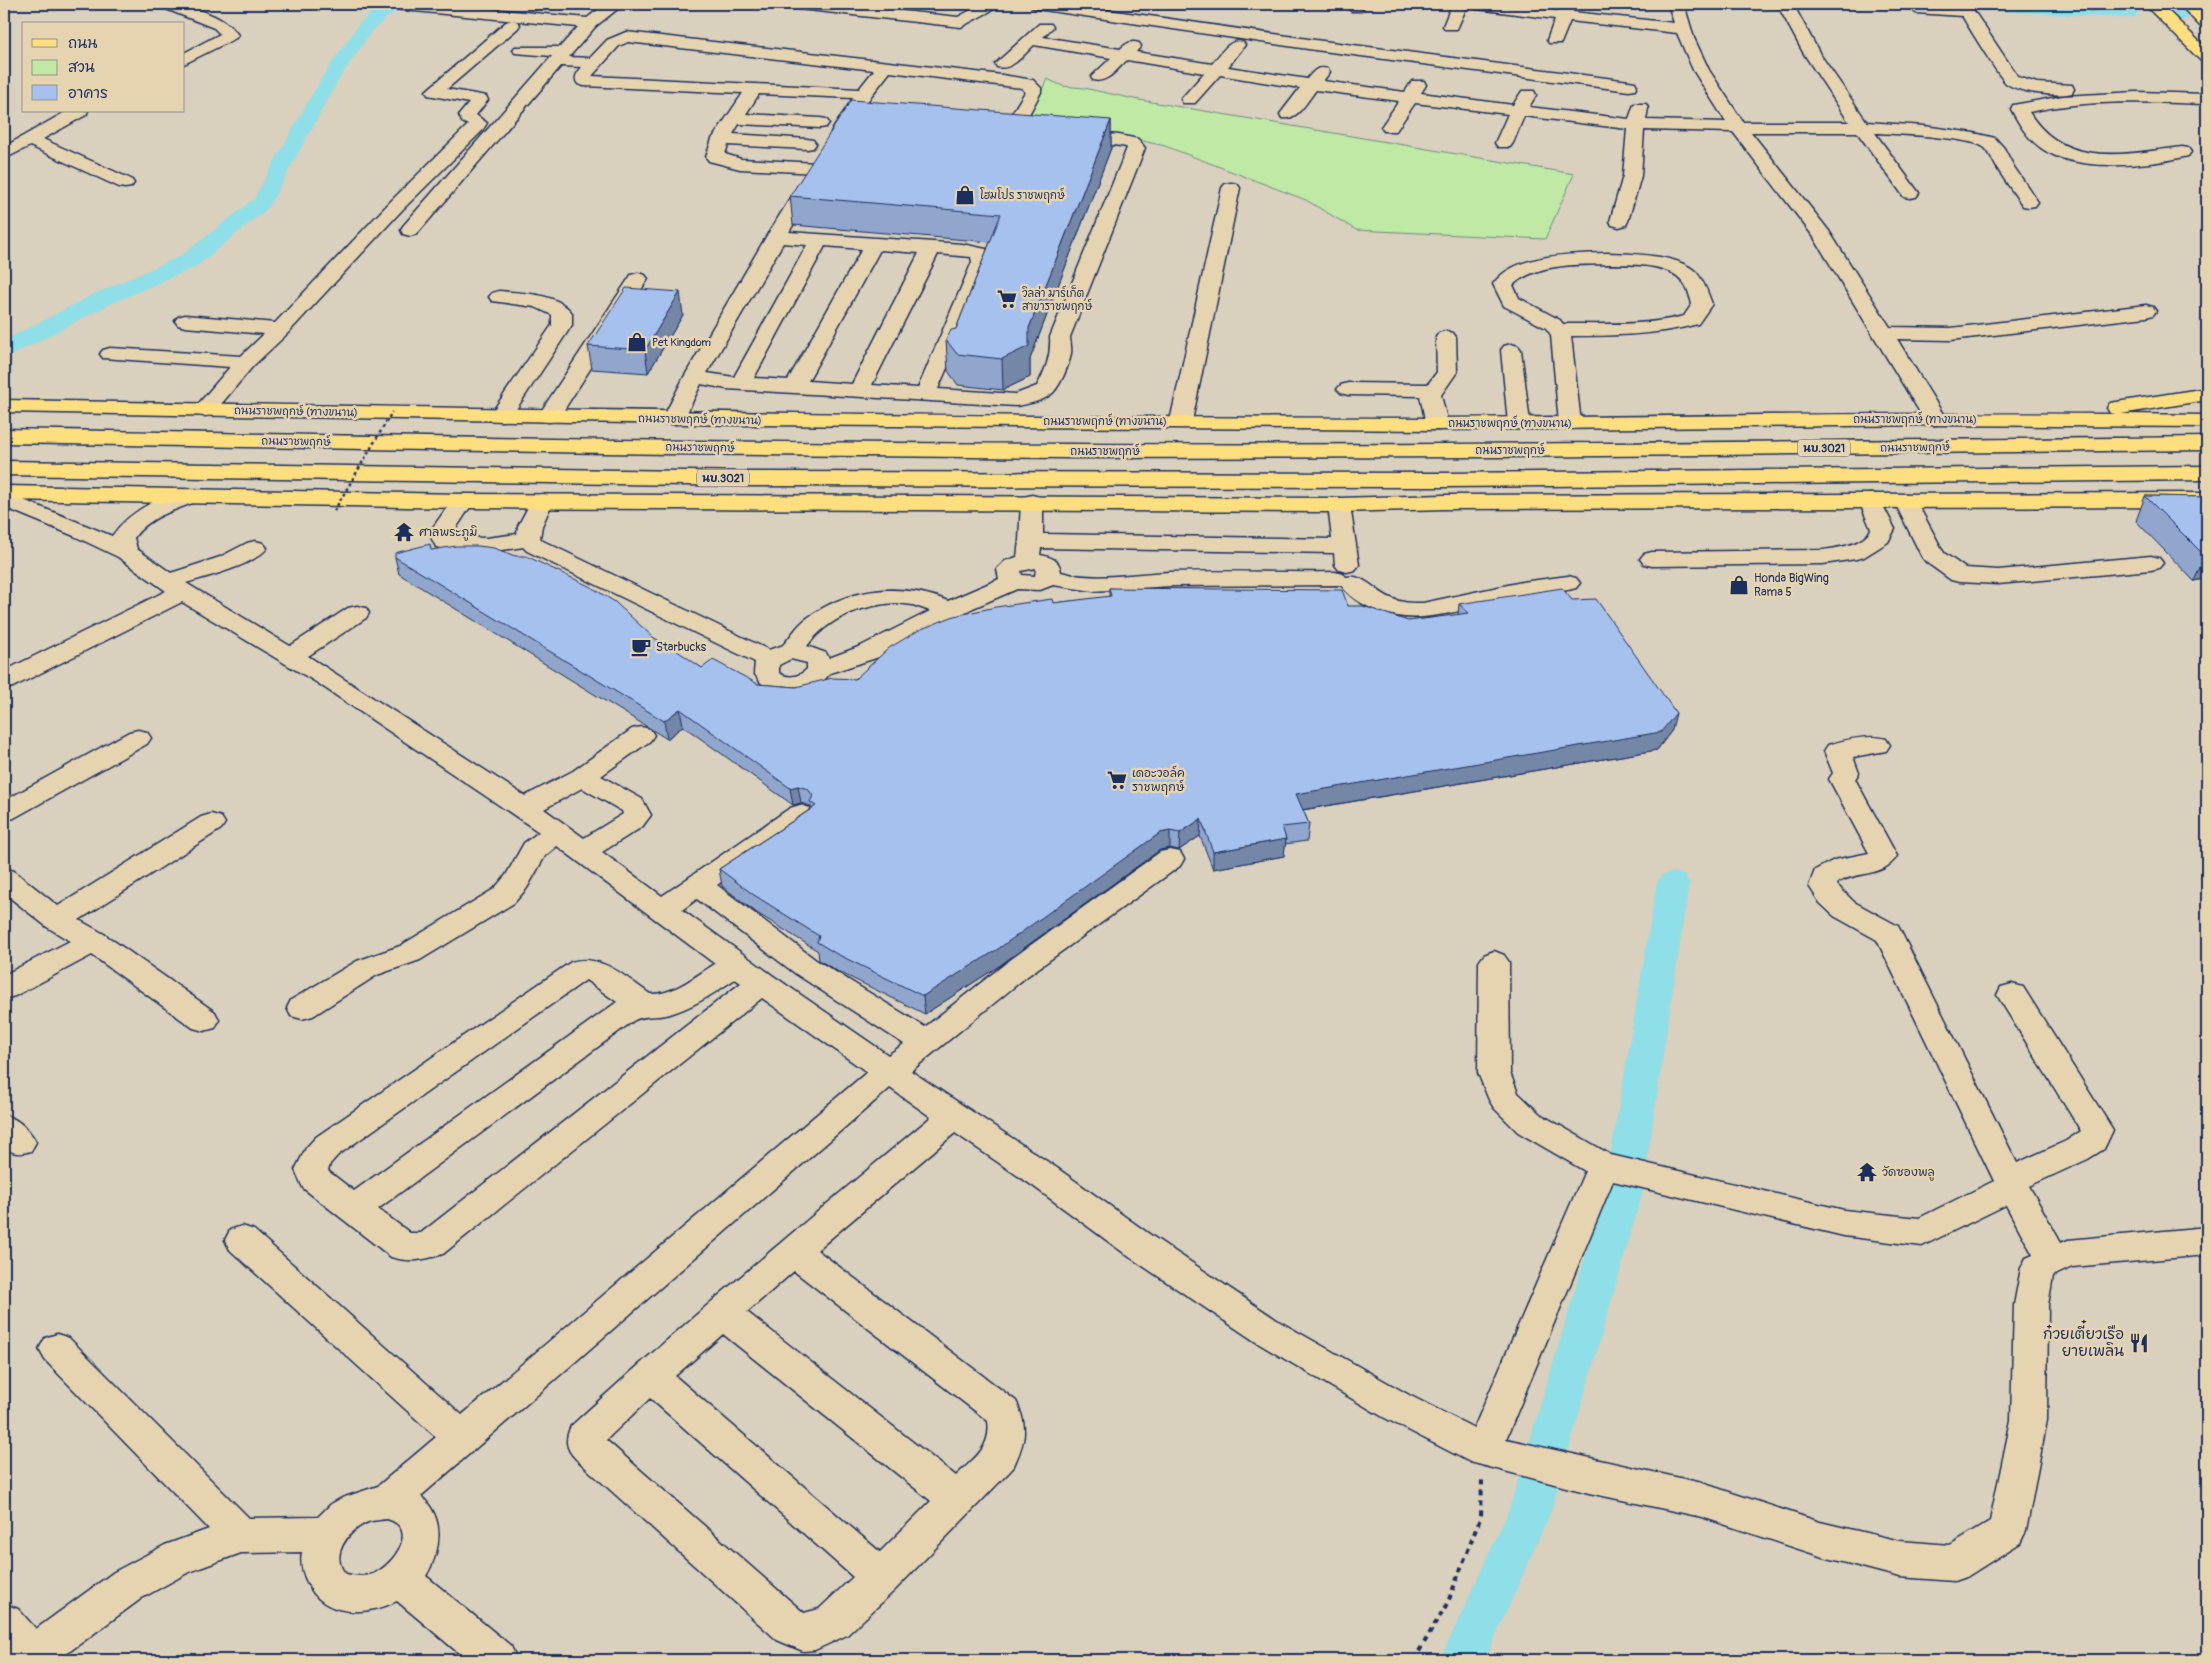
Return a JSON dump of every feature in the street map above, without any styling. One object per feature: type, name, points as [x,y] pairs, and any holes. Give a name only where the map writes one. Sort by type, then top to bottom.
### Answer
[{"type":"main road","points":[[2152,4],[2207,58]]},
{"type":"main road","points":[[2187,4],[2207,24]]},
{"type":"main road","points":[[2171,23],[2207,73]]},
{"type":"main road","points":[[2050,419],[2207,394]]},
{"type":"main road","name":"ถนนราชพฤกษ์ (ทางขนาน)","points":[[4,406],[743,420],[1181,421],[1436,424],[1935,419],[2207,421]]},
{"type":"main road","points":[[498,444],[524,433],[542,431],[716,426],[743,420]]},
{"type":"main road","name":"ถนนราชพฤกษ์","points":[[4,436],[1076,451],[1697,450],[2207,444]]},
{"type":"main road","name":"นบ.3021","points":[[4,468],[754,479],[1443,480],[2207,472]]},
{"type":"main road","points":[[754,479],[782,487],[922,496],[938,503]]},
{"type":"main road","name":"นบ.3021","points":[[4,493],[463,501],[1032,502],[1339,505],[1870,501],[2172,502],[2207,500]]},
{"type":"main road","points":[[2172,502],[2207,507]]},
{"type":"street","points":[[166,4],[220,25],[230,35],[185,58]]},
{"type":"street","points":[[394,4],[590,23]]},
{"type":"street","points":[[410,230],[590,23],[616,4]]},
{"type":"street","points":[[799,4],[961,22],[993,4]]},
{"type":"street","points":[[1037,4],[1315,45],[1629,86]]},
{"type":"street","points":[[1451,26],[1460,4]]},
{"type":"street","points":[[1476,4],[1566,10],[1682,29]]},
{"type":"street","points":[[1676,4],[1682,29],[1701,73],[1738,127],[1822,234],[1935,419]]},
{"type":"street","points":[[1785,4],[1795,25],[1832,85],[1910,193]]},
{"type":"street","points":[[1921,10],[1966,8],[2012,80],[2034,88],[2052,90],[2172,82]]},
{"type":"street","points":[[1556,40],[1566,10]]},
{"type":"street","points":[[1003,64],[1057,16]]},
{"type":"street","points":[[204,410],[246,362],[280,330],[397,205],[476,128],[478,123],[468,118],[467,115],[480,100],[434,91],[512,25]]},
{"type":"street","points":[[1099,77],[1125,55],[1146,32]]},
{"type":"street","points":[[694,377],[741,383],[925,396],[1016,400],[1030,397],[1045,390],[1056,370],[1061,353],[1060,337],[1136,148],[1132,142],[1026,132],[1017,127],[1018,118],[1033,92],[1033,88],[1027,84],[886,66],[791,56],[740,63],[704,46],[654,48],[626,37],[619,39],[584,75],[584,81],[864,94]]},
{"type":"street","points":[[1031,40],[1312,85],[1518,109],[1638,116],[1738,127],[1862,127],[1924,131],[1989,142],[1995,148],[2005,167],[2029,202]]},
{"type":"street","points":[[1188,99],[1237,45]]},
{"type":"street","points":[[674,85],[704,46]]},
{"type":"street","points":[[521,50],[594,63]]},
{"type":"street","points":[[791,56],[734,119],[721,139],[715,157],[722,161],[740,164],[826,155]]},
{"type":"street","points":[[1288,114],[1333,60]]},
{"type":"street","points":[[816,92],[835,61]]},
{"type":"street","points":[[722,86],[740,63]]},
{"type":"street","points":[[674,418],[694,377],[775,237],[864,94],[886,66]]},
{"type":"street","points":[[626,83],[637,69]]},
{"type":"street","points":[[1390,127],[1428,71]]},
{"type":"street","points":[[1504,143],[1518,109],[1534,87]]},
{"type":"street","points":[[2182,152],[2098,159],[2066,153],[2053,149],[2030,128],[2019,109],[2067,101],[2179,97],[2207,99]]},
{"type":"street","points":[[4,154],[78,112]]},
{"type":"street","points":[[1619,221],[1632,176],[1638,116]]},
{"type":"street","points":[[998,117],[1018,118]]},
{"type":"street","points":[[734,119],[820,123]]},
{"type":"street","points":[[721,139],[806,144]]},
{"type":"street","points":[[30,140],[125,183]]},
{"type":"street","points":[[1181,421],[1231,188]]},
{"type":"street","points":[[397,205],[428,208]]},
{"type":"street","points":[[775,237],[979,253],[982,262],[925,396]]},
{"type":"street","points":[[741,383],[819,240]]},
{"type":"street","points":[[795,386],[874,244]]},
{"type":"street","points":[[859,391],[931,248]]},
{"type":"street","points":[[1558,330],[1630,330],[1668,327],[1691,320],[1702,304],[1696,286],[1686,273],[1671,265],[1656,261],[1583,259],[1545,264],[1516,272],[1503,284],[1512,302],[1553,324],[1562,335],[1570,423]]},
{"type":"street","points":[[549,416],[638,279]]},
{"type":"street","points":[[499,298],[521,299],[554,306],[562,313],[562,325],[501,415]]},
{"type":"street","points":[[1883,333],[1951,334],[2146,311]]},
{"type":"street","points":[[185,321],[280,330]]},
{"type":"street","points":[[1436,424],[1430,395],[1447,372],[1446,337]]},
{"type":"street","points":[[1511,350],[1519,423]]},
{"type":"street","points":[[110,354],[246,362]]},
{"type":"street","points":[[1348,389],[1432,390]]},
{"type":"street","points":[[126,552],[122,538],[127,528],[150,512],[190,496]]},
{"type":"street","points":[[4,499],[82,530],[126,552],[175,587],[291,656],[524,808],[761,983],[1268,1332],[1396,1406],[1485,1450],[1589,1476],[1702,1500],[1820,1539],[1900,1559],[1954,1563],[2008,1531],[2028,1420],[2031,1305],[2038,1268],[2068,1254],[2207,1241]]},
{"type":"street","points":[[463,501],[441,533],[444,542],[472,546],[528,539]]},
{"type":"street","points":[[528,539],[530,526],[542,501]]},
{"type":"street","points":[[1652,559],[1823,557],[1856,552],[1880,537],[1883,529],[1870,501]]},
{"type":"street","points":[[1905,501],[1934,557],[1959,575],[1998,577],[2151,563]]},
{"type":"street","points":[[1032,502],[1030,550],[1036,561],[1047,566],[1048,576]]},
{"type":"street","points":[[1339,505],[1345,569],[1371,599],[1407,610],[1423,610],[1522,589],[1568,583]]},
{"type":"street","points":[[528,539],[548,554],[781,655],[803,651],[813,655],[820,660],[821,668]]},
{"type":"street","points":[[4,681],[175,587],[254,548]]},
{"type":"street","points":[[1016,582],[1008,574],[1009,569],[1030,550],[1345,569]]},
{"type":"street","points":[[1048,576],[1060,580],[1088,583],[1345,569]]},
{"type":"street","points":[[948,610],[916,599],[897,596],[862,601],[841,608],[807,629],[766,667],[767,674],[773,681],[783,684],[796,684],[807,681],[816,675],[821,668],[853,658],[897,638],[948,610],[1016,582],[1035,584],[1048,576]]},
{"type":"street","points":[[291,656],[357,613]]},
{"type":"street","points":[[524,808],[582,777],[641,735]]},
{"type":"street","points":[[4,812],[138,738]]},
{"type":"street","points":[[1876,745],[1837,751],[1846,769],[1842,779],[1883,856],[1876,862],[1844,867],[1825,878],[1823,886],[1831,899],[1853,917],[1888,933],[2011,1184],[2054,1261]]},
{"type":"street","points":[[582,777],[632,806],[636,811],[632,821],[582,852]]},
{"type":"street","points":[[662,910],[800,814]]},
{"type":"street","points":[[57,920],[211,823]]},
{"type":"street","points":[[302,1008],[366,968],[410,953],[504,896],[517,881],[534,850],[556,833]]},
{"type":"street","points":[[387,1502],[889,1070],[926,1043],[1016,970],[1170,859]]},
{"type":"street","points":[[4,878],[57,920],[94,941],[204,1020]]},
{"type":"street","points":[[699,886],[806,967],[926,1043]]},
{"type":"street","points":[[4,988],[94,941]]},
{"type":"street","points":[[1494,962],[1494,1073],[1505,1100],[1529,1122],[1603,1166],[1844,1223],[1922,1232],[2077,1150],[2093,1140],[2097,1130],[2012,994]]},
{"type":"street","points":[[353,1210],[622,1013],[642,1004],[666,1005],[736,964]]},
{"type":"street","points":[[642,1004],[594,971],[582,969],[327,1146],[317,1158],[311,1170],[315,1179],[403,1247],[420,1247],[431,1244],[761,983]]},
{"type":"street","points":[[793,1251],[1003,1412],[1008,1424],[1007,1440],[1000,1456],[958,1499],[881,1577],[833,1622],[815,1631],[803,1632],[791,1627],[584,1443],[584,1437],[650,1376],[793,1251],[954,1116]]},
{"type":"street","points":[[1485,1450],[1603,1166]]},
{"type":"street","points":[[242,1240],[461,1437]]},
{"type":"street","points":[[722,1313],[958,1499]]},
{"type":"street","points":[[57,1348],[241,1536]]},
{"type":"street","points":[[650,1376],[881,1577]]},
{"type":"street","points":[[387,1502],[406,1508],[419,1521],[422,1540],[416,1560],[400,1579],[378,1591],[355,1595],[334,1590],[322,1575],[319,1555],[328,1534],[338,1521],[354,1510],[370,1504],[387,1502]]},
{"type":"street","points":[[4,1622],[32,1658],[128,1584],[178,1558],[241,1536],[328,1534]]},
{"type":"street","points":[[400,1579],[497,1660]]},
{"type":"path","points":[[334,511],[392,412]]},
{"type":"path","points":[[1414,1660],[1448,1602],[1481,1516],[1485,1450]]},
{"type":"green space","points":[[1047,79],[1063,86],[1084,88],[1134,99],[1574,174],[1545,239],[1356,230],[1306,200],[1165,146],[1126,137],[1029,128],[1030,115]]},
{"type":"building","points":[[851,100],[1111,120],[1029,328],[1029,346],[1002,359],[957,354],[946,340],[951,330],[956,329],[1001,214],[790,196]]},
{"type":"building","points":[[626,288],[680,292],[645,350],[588,346]]},
{"type":"building","points":[[2145,496],[2207,497],[2207,556],[2205,556]]},
{"type":"building","name":"เดอะวอล์ค ราชพฤกษ์","points":[[430,544],[431,550],[456,546],[478,546],[494,548],[515,556],[526,556],[591,587],[615,602],[654,638],[673,648],[702,668],[713,660],[758,684],[796,687],[832,678],[855,679],[889,648],[919,630],[954,616],[996,607],[1052,599],[1053,603],[1111,596],[1109,588],[1342,590],[1348,606],[1363,606],[1408,621],[1469,613],[1459,604],[1562,588],[1572,600],[1596,599],[1676,713],[1661,732],[1296,794],[1309,824],[1282,827],[1286,839],[1213,852],[1201,819],[1180,833],[1170,831],[1160,833],[998,949],[923,996],[835,953],[817,942],[819,936],[754,895],[719,869],[816,806],[810,802],[813,796],[808,789],[798,786],[790,788],[680,709],[664,721],[395,557],[395,553]]},
{"type":"waterway","points":[[4,350],[100,300],[189,261],[261,204],[330,79],[365,28],[393,4]]},
{"type":"waterway","points":[[1951,4],[2129,13]]},
{"type":"waterway","points":[[2170,16],[2180,16]]},
{"type":"waterway","points":[[1462,1660],[1530,1511],[1623,1194],[1673,883]]},
{"type":"place","name":"โฮมโปร ราชพฤกษ์","points":[[965,195]]},
{"type":"place","name":"วิลล่า มาร์เก็ต สาขาราชพฤกษ์","points":[[1007,299]]},
{"type":"place","name":"Pet Kingdom","points":[[637,342]]},
{"type":"place","name":"ศาลพระภูมิ","points":[[404,532]]},
{"type":"place","name":"Honda BigWing Rama 5","points":[[1739,585]]},
{"type":"place","name":"Starbucks","points":[[641,647]]},
{"type":"place","name":"เดอะวอล์ค ราชพฤกษ์","points":[[1117,780]]},
{"type":"place","name":"วัดซองพลู","points":[[1867,1172]]},
{"type":"place","name":"ก๋วยเตี๋ยวเรือ ยายเพลิน","points":[[2139,1343]]}]
